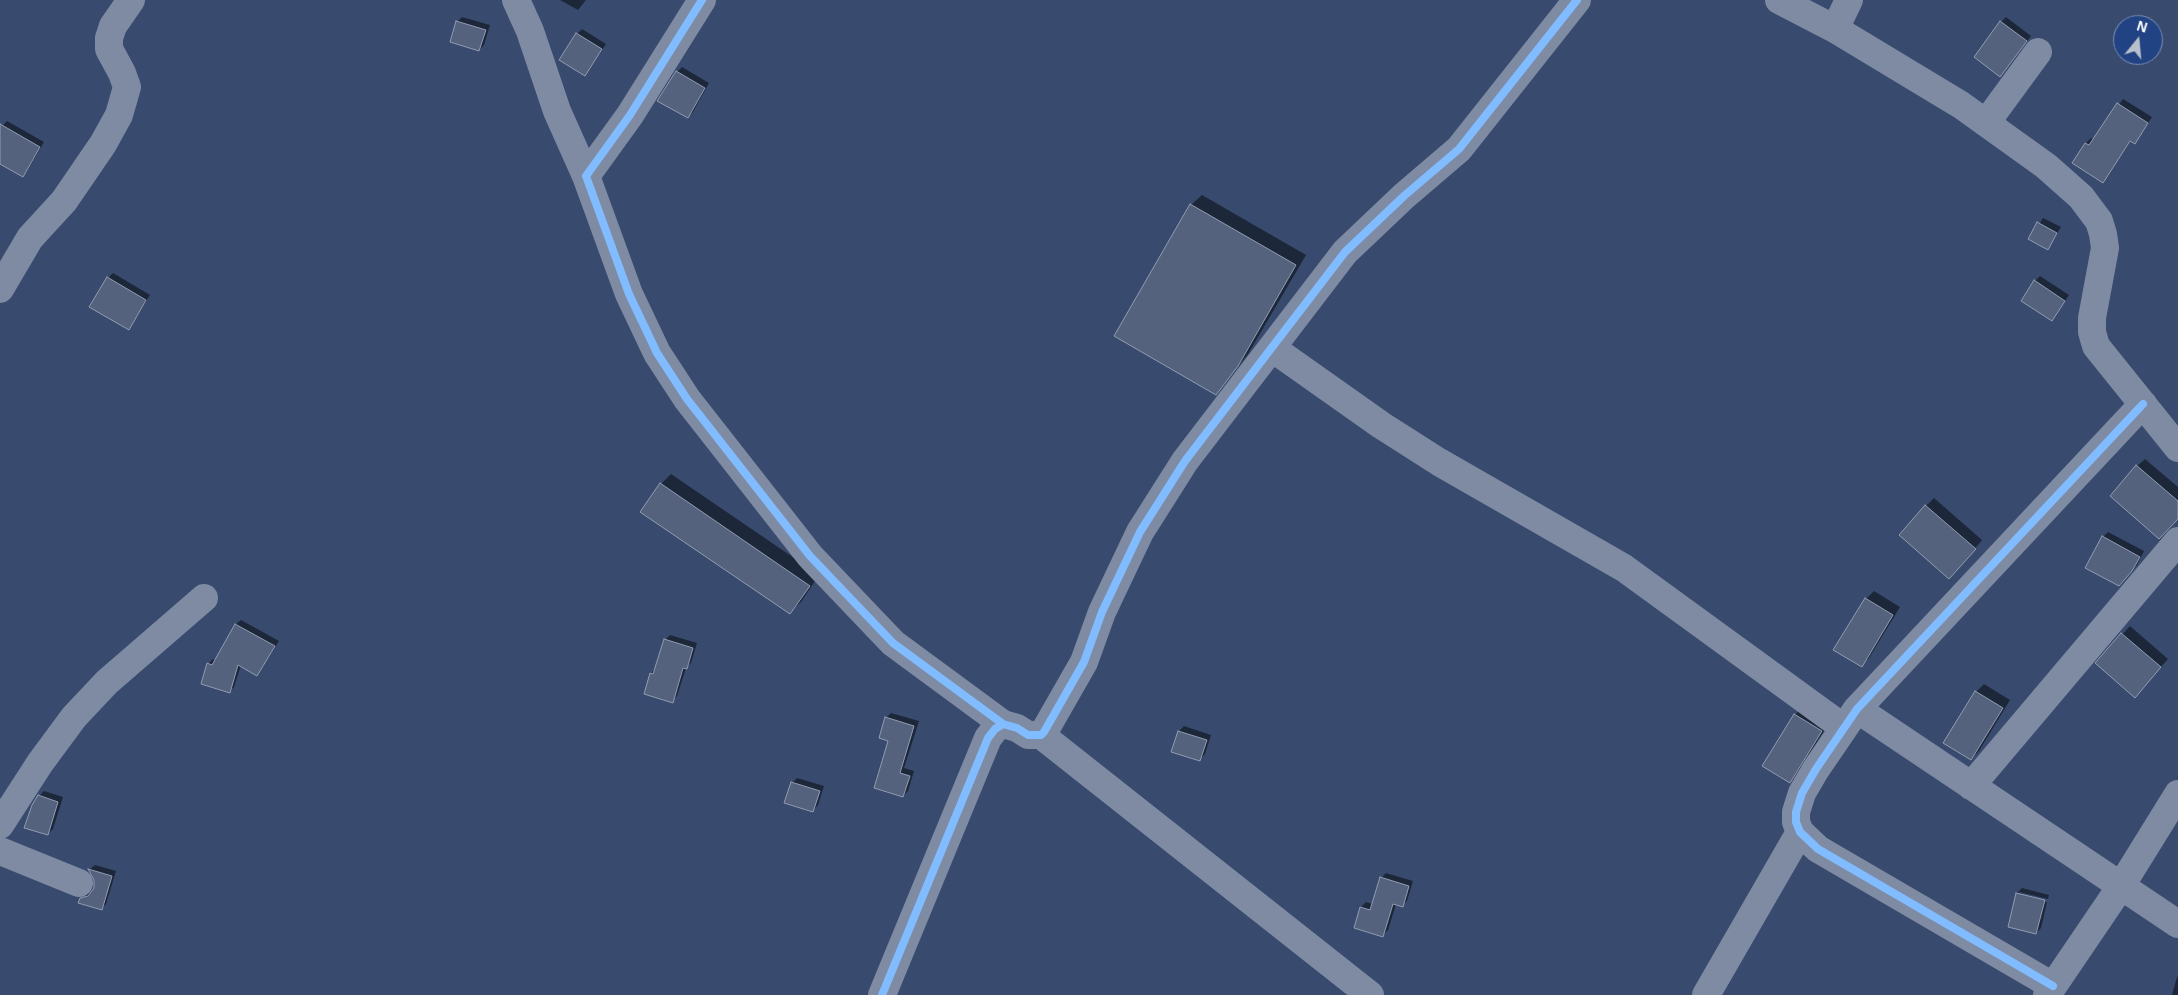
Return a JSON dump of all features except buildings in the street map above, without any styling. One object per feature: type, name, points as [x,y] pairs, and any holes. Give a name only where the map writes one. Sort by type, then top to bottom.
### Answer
[{"type":"street","points":[[0,289],[30,238],[64,201],[103,144],[119,115],[127,86],[109,49],[109,38],[114,26],[131,0]]},
{"type":"street","points":[[516,0],[530,31],[558,111],[586,176],[629,294],[657,353],[687,399],[810,556],[893,643],[1003,724],[1009,725],[1028,735],[1041,735],[1370,995]]},
{"type":"street","points":[[586,176],[630,115],[702,0]]},
{"type":"street","points":[[1041,735],[1047,729],[1084,662],[1102,612],[1140,532],[1185,461],[1346,252],[1404,196],[1459,149],[1577,0]]},
{"type":"street","points":[[1779,0],[1835,29],[1961,105],[2046,166],[2081,197],[2099,221],[2103,234],[2104,248],[2092,318],[2092,332],[2096,346],[2178,448]]},
{"type":"street","points":[[1835,29],[1849,0]]},
{"type":"street","points":[[1986,123],[2038,52]]},
{"type":"street","points":[[1272,348],[1381,425],[1439,462],[1624,568],[1851,718],[1971,786],[2178,924]]},
{"type":"street","points":[[2143,404],[1851,718],[1802,793],[1796,812],[1796,822],[1800,832],[1818,849],[2050,991],[2121,886],[2178,794]]},
{"type":"street","points":[[1971,786],[2178,541]]},
{"type":"street","points":[[0,824],[40,763],[74,717],[107,682],[204,598]]},
{"type":"street","points":[[882,995],[988,738],[995,729],[1003,724]]},
{"type":"street","points":[[1706,995],[1800,832]]},
{"type":"street","points":[[0,851],[79,883]]},
{"type":"cycle path","points":[[702,0],[630,115],[586,176],[629,294],[657,353],[687,399],[810,556],[893,643],[1003,724]]},
{"type":"cycle path","points":[[882,995],[988,738],[995,729],[1003,724],[1017,728],[1028,735],[1041,735],[1044,732],[1084,662],[1102,612],[1140,532],[1185,461],[1345,252],[1404,196],[1459,149],[1577,0]]},
{"type":"cycle path","points":[[2053,986],[1818,849],[1800,832],[1796,822],[1796,812],[1802,793],[1816,769],[1857,709],[2143,404]]}]
